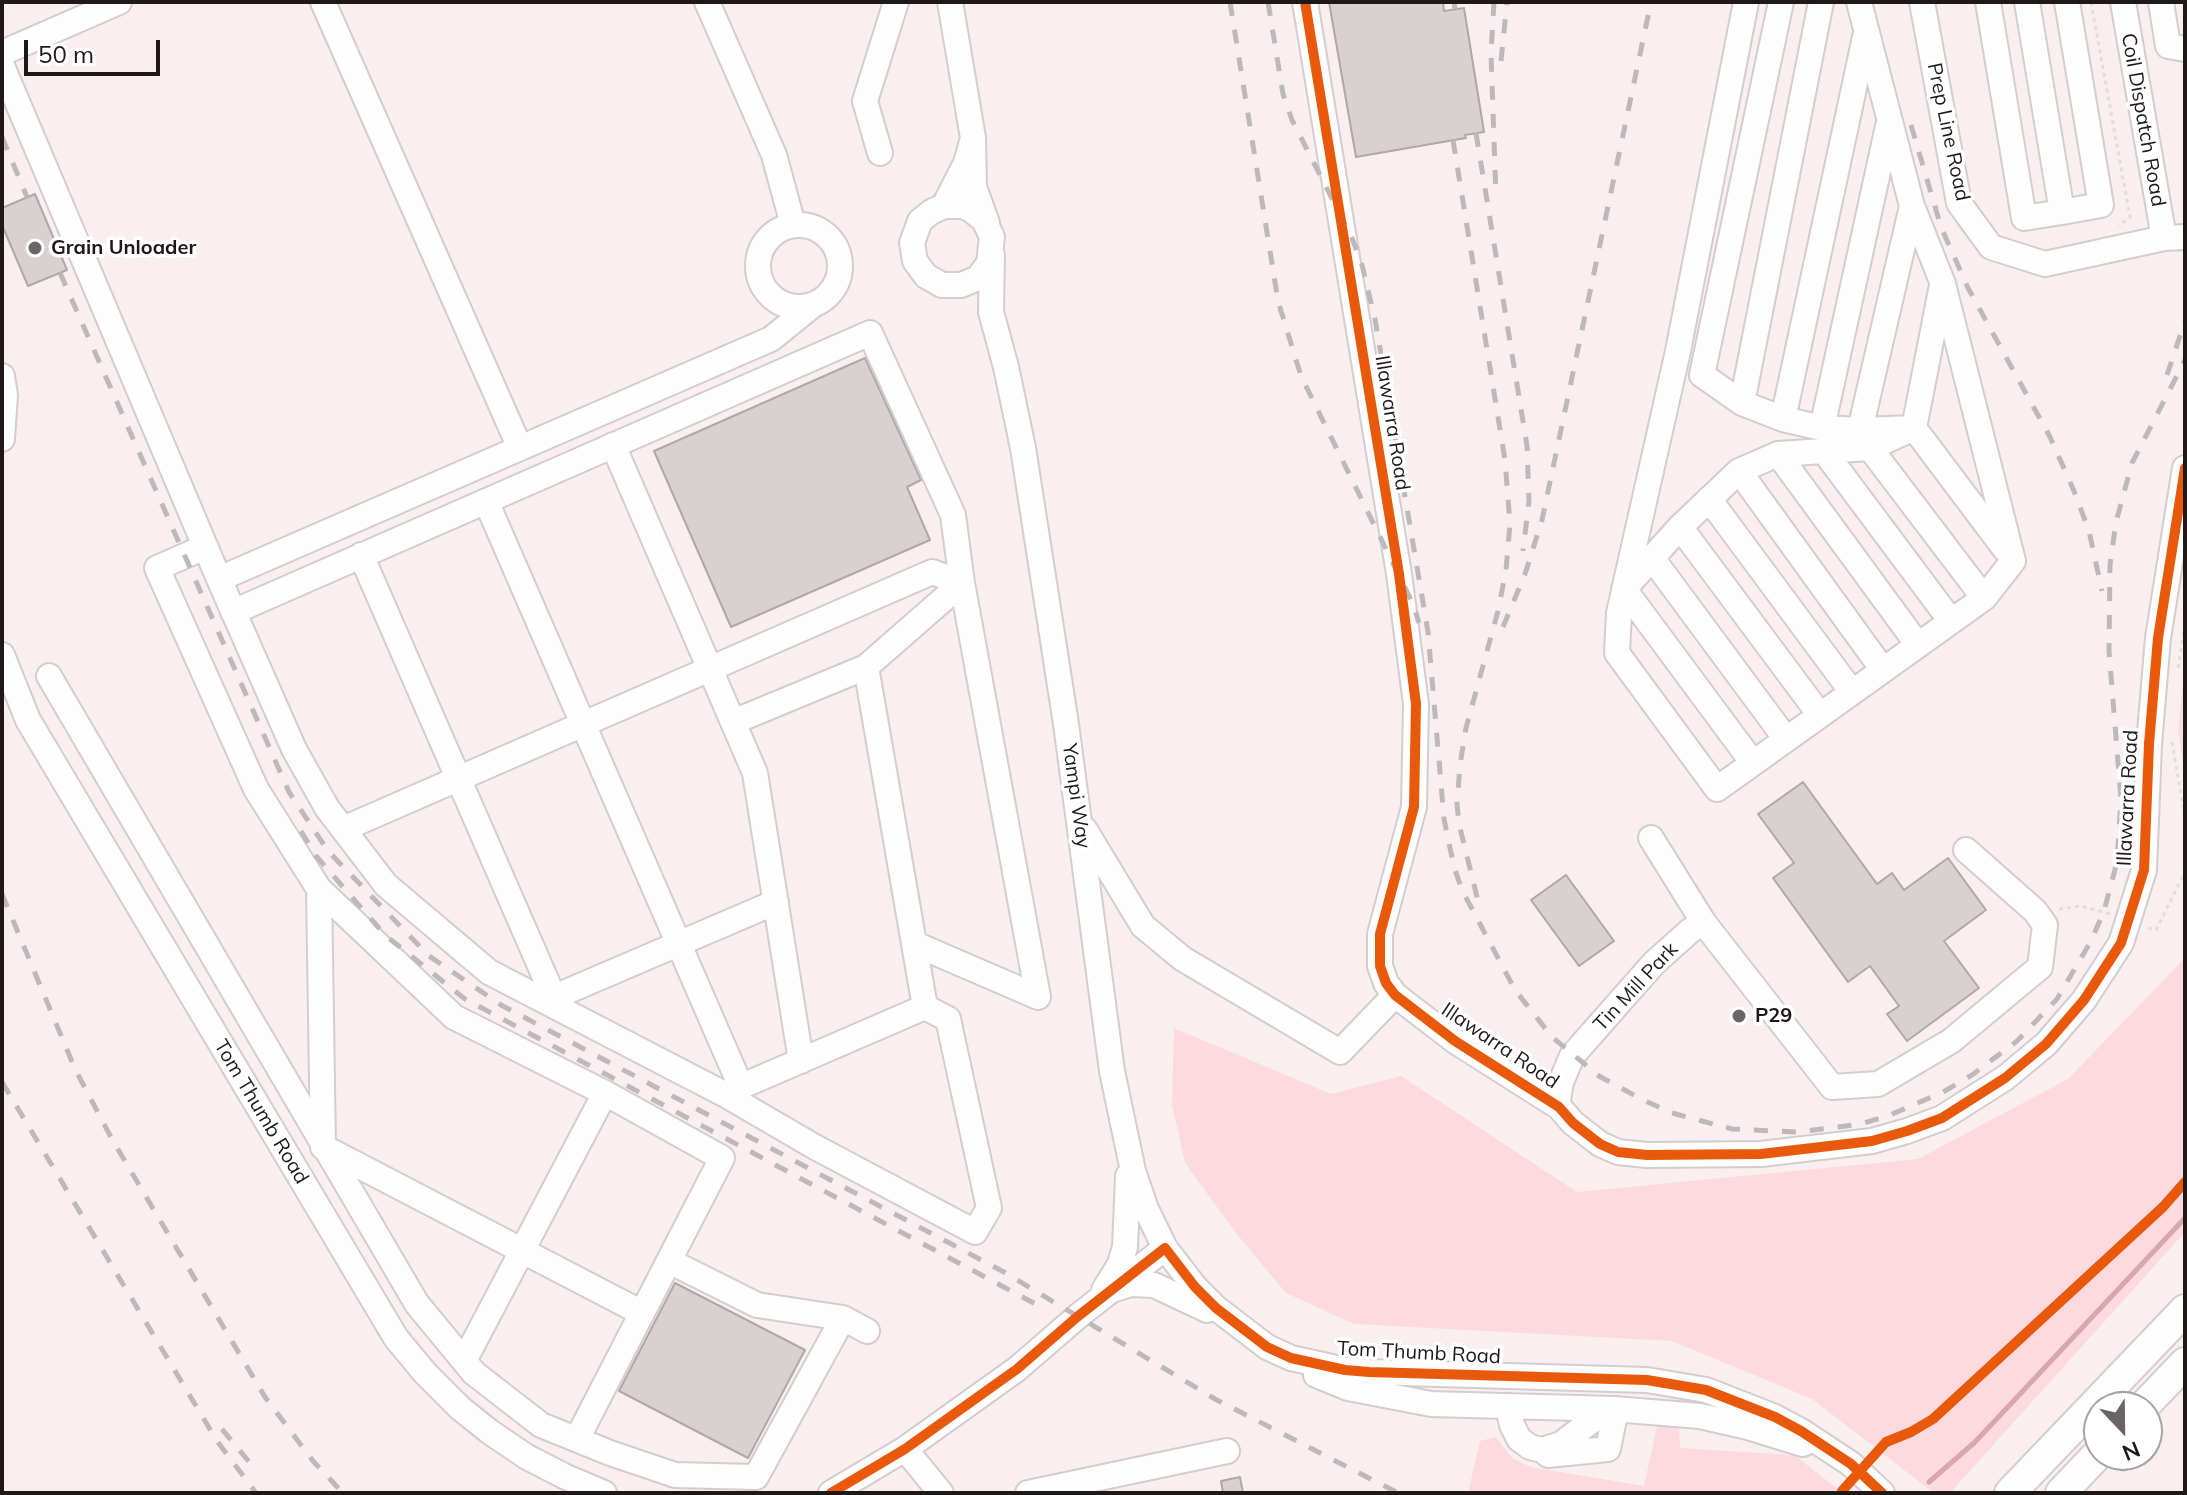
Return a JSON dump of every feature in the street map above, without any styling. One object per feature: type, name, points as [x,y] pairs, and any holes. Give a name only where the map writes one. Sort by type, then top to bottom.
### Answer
[{"type":"main road","points":[[2010,1493],[2185,1310]]},
{"type":"main road","points":[[2158,1391],[2185,1363]]},
{"type":"main road","points":[[2061,1493],[2083,1470]]},
{"type":"street","points":[[2,53],[119,2]]},
{"type":"street","points":[[323,2],[520,448]]},
{"type":"street","points":[[707,2],[774,155],[793,225]]},
{"type":"street","points":[[880,153],[865,101],[896,2]]},
{"type":"street","name":"Yampi Way","points":[[950,2],[973,138],[974,187],[992,237],[991,312],[1023,448],[1079,822],[1112,1071],[1140,1192],[1165,1248]]},
{"type":"street","name":"Illawarra Road","points":[[1305,2],[1396,559],[1416,704],[1414,807],[1380,934],[1380,966],[1386,983],[1395,995],[1455,1041],[1559,1107],[1573,1123],[1600,1144],[1629,1154],[1761,1154],[1872,1141],[1942,1118],[2005,1078],[2046,1044],[2084,1000],[2121,943],[2144,870],[2149,744],[2158,638],[2185,468]]},
{"type":"street","points":[[1746,2],[1678,351],[1619,613],[1617,653],[1717,789],[1984,598],[2013,561]]},
{"type":"street","points":[[1702,375],[1781,2]]},
{"type":"street","points":[[1742,403],[1821,2]]},
{"type":"street","points":[[1859,2],[1912,206],[1943,284],[2013,561]]},
{"type":"street","name":"Prep Line Road","points":[[1922,2],[1959,203],[1991,247],[2045,264],[2174,238]]},
{"type":"street","points":[[1988,2],[2024,218],[2101,205],[2067,2]]},
{"type":"street","points":[[2027,2],[2062,212]]},
{"type":"street","name":"Coil Dispatch Road","points":[[2123,2],[2174,238]]},
{"type":"street","points":[[2161,2],[2168,46],[2185,49]]},
{"type":"street","points":[[1783,419],[1866,30]]},
{"type":"street","points":[[2,66],[205,547],[294,749],[327,808],[386,885],[489,972],[733,1091],[815,1147],[975,1232],[989,1208],[948,1019],[925,1007]]},
{"type":"street","points":[[1823,439],[1889,120]]},
{"type":"street","name":"Yampi Way","points":[[973,138],[966,163],[944,206],[920,221],[912,243],[919,269],[972,305],[998,340]]},
{"type":"street","points":[[944,206],[970,209],[989,228]]},
{"type":"street","points":[[1912,206],[1865,439],[1984,598]]},
{"type":"street","points":[[219,579],[771,339],[832,291],[840,268],[835,245],[817,229],[793,225],[769,238],[758,263],[759,276],[774,299],[786,305],[813,305]]},
{"type":"street","points":[[933,281],[951,286],[969,282],[984,271],[992,255]]},
{"type":"street","points":[[1943,284],[1914,428],[2013,561]]},
{"type":"street","points":[[233,612],[870,333],[953,515],[962,583],[1038,997],[915,944]]},
{"type":"street","points":[[1678,351],[1702,375],[1742,403],[1823,439],[1951,621]]},
{"type":"street","points":[[2,376],[5,395],[2,439]]},
{"type":"street","points":[[1624,589],[1680,527],[1739,471],[1823,439],[1865,439],[1914,428]]},
{"type":"street","points":[[613,445],[755,773],[801,1061]]},
{"type":"street","points":[[1778,454],[1918,645]]},
{"type":"street","points":[[1739,471],[1883,670]]},
{"type":"street","points":[[1709,499],[1852,692]]},
{"type":"street","points":[[486,501],[679,944],[733,1091]]},
{"type":"street","points":[[1680,527],[1820,715]]},
{"type":"street","points":[[205,547],[157,568],[256,789],[319,889],[454,1017],[605,1093],[722,1158],[577,1439]]},
{"type":"street","points":[[361,555],[459,779],[550,1000]]},
{"type":"street","points":[[1652,558],[1786,739]]},
{"type":"street","points":[[343,829],[932,572],[962,583]]},
{"type":"street","points":[[733,722],[866,667],[962,583]]},
{"type":"street","points":[[1624,589],[1753,763]]},
{"type":"street","name":"Tom Thumb Road","points":[[2,655],[28,720],[396,1338],[425,1373],[490,1432],[527,1457],[604,1493]]},
{"type":"street","points":[[866,667],[925,1007]]},
{"type":"street","points":[[49,676],[417,1304],[474,1373],[541,1425],[577,1439],[675,1475],[756,1477],[843,1318]]},
{"type":"street","points":[[1079,822],[1143,926],[1183,959],[1340,1052],[1395,995]]},
{"type":"street","points":[[1651,838],[1704,923],[1832,1087],[1878,1084],[1951,1041],[2040,967],[2045,925],[2035,911],[1966,850]]},
{"type":"street","points":[[319,889],[323,1147]]},
{"type":"street","points":[[550,1000],[776,902]]},
{"type":"street","name":"Tin Mill Park","points":[[1559,1107],[1561,1082],[1572,1056],[1654,963],[1691,930],[1704,923]]},
{"type":"street","points":[[733,1091],[925,1007]]},
{"type":"street","points":[[464,1361],[605,1093]]},
{"type":"street","points":[[323,1147],[642,1313]]},
{"type":"street","points":[[1103,1296],[1120,1264],[1125,1247],[1128,1147]]},
{"type":"street","points":[[831,1493],[905,1449],[1017,1369],[1165,1248]]},
{"type":"street","name":"Tom Thumb Road","points":[[1165,1248],[1206,1299],[1241,1329],[1323,1379],[1359,1390],[1431,1404],[1615,1409],[1700,1416],[1727,1421],[1839,1455]]},
{"type":"street","points":[[669,1261],[757,1305],[843,1318],[867,1331]]},
{"type":"street","points":[[1103,1296],[1131,1284],[1162,1287],[1241,1329]]},
{"type":"street","name":"Tom Thumb Road","points":[[1291,1358],[1369,1372],[1662,1381],[1715,1392],[1775,1417],[1839,1455],[1874,1488]]},
{"type":"street","points":[[1605,1379],[1541,1388],[1519,1397],[1508,1408],[1512,1425],[1525,1444],[1542,1450],[1554,1447],[1615,1409]]},
{"type":"street","points":[[905,1449],[941,1493]]},
{"type":"street","points":[[1028,1493],[1227,1451]]},
{"type":"path","points":[[2178,668],[2185,624]]},
{"type":"path","points":[[2170,728],[2185,818]]},
{"type":"shaded area","points":[[2185,668],[2185,778],[2178,729]]},
{"type":"shaded area","points":[[2185,958],[2185,1232],[1950,1493],[1934,1493],[1812,1399],[1672,1341],[1354,1324],[1286,1293],[1236,1233],[1185,1163],[1172,1104],[1174,1028],[1331,1094],[1401,1076],[1577,1192],[1918,1159],[2068,1079]]},
{"type":"shaded area","points":[[1658,1422],[1679,1424],[1680,1448],[1794,1455],[1843,1493],[1468,1493],[1480,1441],[1496,1437],[1512,1458],[1531,1467],[1644,1486]]},
{"type":"building","points":[[1329,2],[1443,2],[1444,11],[1464,8],[1484,132],[1465,135],[1466,138],[1356,157]]},
{"type":"building","name":"Grain Unloader","points":[[35,194],[67,270],[28,286],[2,225],[2,208]]},
{"type":"building","points":[[865,358],[921,480],[907,487],[930,540],[731,627],[654,451]]},
{"type":"building","points":[[1803,782],[1877,884],[1892,873],[1904,890],[1948,858],[1986,910],[1944,941],[1979,988],[1907,1041],[1887,1014],[1899,1006],[1870,966],[1848,982],[1773,878],[1794,863],[1758,814]]},
{"type":"building","points":[[1566,875],[1614,941],[1579,966],[1531,900]]},
{"type":"building","points":[[675,1283],[805,1350],[748,1458],[619,1391]]},
{"type":"building","points":[[1240,1477],[1243,1493],[1223,1493],[1221,1481]]},
{"type":"waterway","points":[[1929,1482],[1975,1442],[2185,1218]]},
{"type":"railway","points":[[1230,2],[1278,301],[1301,376],[1413,604],[1419,623]]},
{"type":"railway","points":[[1268,2],[1283,94],[1292,120],[1352,238],[1375,319],[1428,632],[1444,819],[1462,890],[1515,990],[1552,1037],[1599,1076],[1672,1113],[1732,1129],[1798,1132],[1861,1124],[1943,1092],[1972,1075],[2017,1041],[2057,999],[2091,941],[2104,911],[2117,862],[2121,799],[2109,651],[2110,565],[2116,522],[2132,463],[2185,360]]},
{"type":"railway","points":[[1454,2],[1455,9]]},
{"type":"railway","points":[[1494,2],[1491,54],[1496,198]]},
{"type":"railway","points":[[1501,61],[1507,2]]},
{"type":"railway","points":[[1503,627],[1525,574],[1542,520],[1651,2]]},
{"type":"railway","points":[[1911,125],[1941,227],[1968,288],[2050,437],[2074,491],[2089,531],[2102,591]]},
{"type":"railway","points":[[1476,133],[1527,446],[1529,501],[1523,551]]},
{"type":"railway","points":[[2,137],[27,197]]},
{"type":"railway","points":[[1453,140],[1505,460],[1510,524],[1498,611],[1466,728],[1460,765],[1459,824],[1480,909]]},
{"type":"railway","points":[[60,273],[289,792],[328,851],[429,956],[501,1005],[1004,1272],[1215,1399],[1398,1493]]},
{"type":"railway","points":[[2167,375],[2185,321]]},
{"type":"railway","points":[[301,831],[316,856],[385,935],[465,999],[1043,1308]]},
{"type":"railway","points":[[2,894],[75,1069],[113,1141],[265,1397],[313,1461],[343,1493]]},
{"type":"railway","points":[[2,1082],[217,1441],[256,1493]]},
{"type":"railway","points":[[222,1429],[255,1469]]},
{"type":"cycle path","points":[[1305,2],[1399,574],[1416,704],[1414,807],[1380,934],[1380,966],[1386,983],[1395,995],[1455,1041],[1559,1107],[1573,1123],[1600,1144],[1618,1152],[1647,1155],[1761,1154],[1872,1141],[1942,1118],[2005,1078],[2046,1044],[2084,1000],[2121,943],[2144,870],[2149,744],[2158,638],[2185,468]]},
{"type":"cycle path","points":[[1843,1493],[1886,1442],[1933,1419],[2163,1207],[2185,1182]]},
{"type":"cycle path","points":[[831,1493],[905,1449],[1017,1369],[1165,1248],[1195,1287],[1216,1308],[1267,1347],[1291,1358],[1369,1372],[1647,1380],[1706,1390],[1775,1417],[1801,1431],[1851,1464],[1882,1493]]},
{"type":"place","name":"Grain Unloader","points":[[35,248]]},
{"type":"place","name":"P29","points":[[1739,1016]]}]
